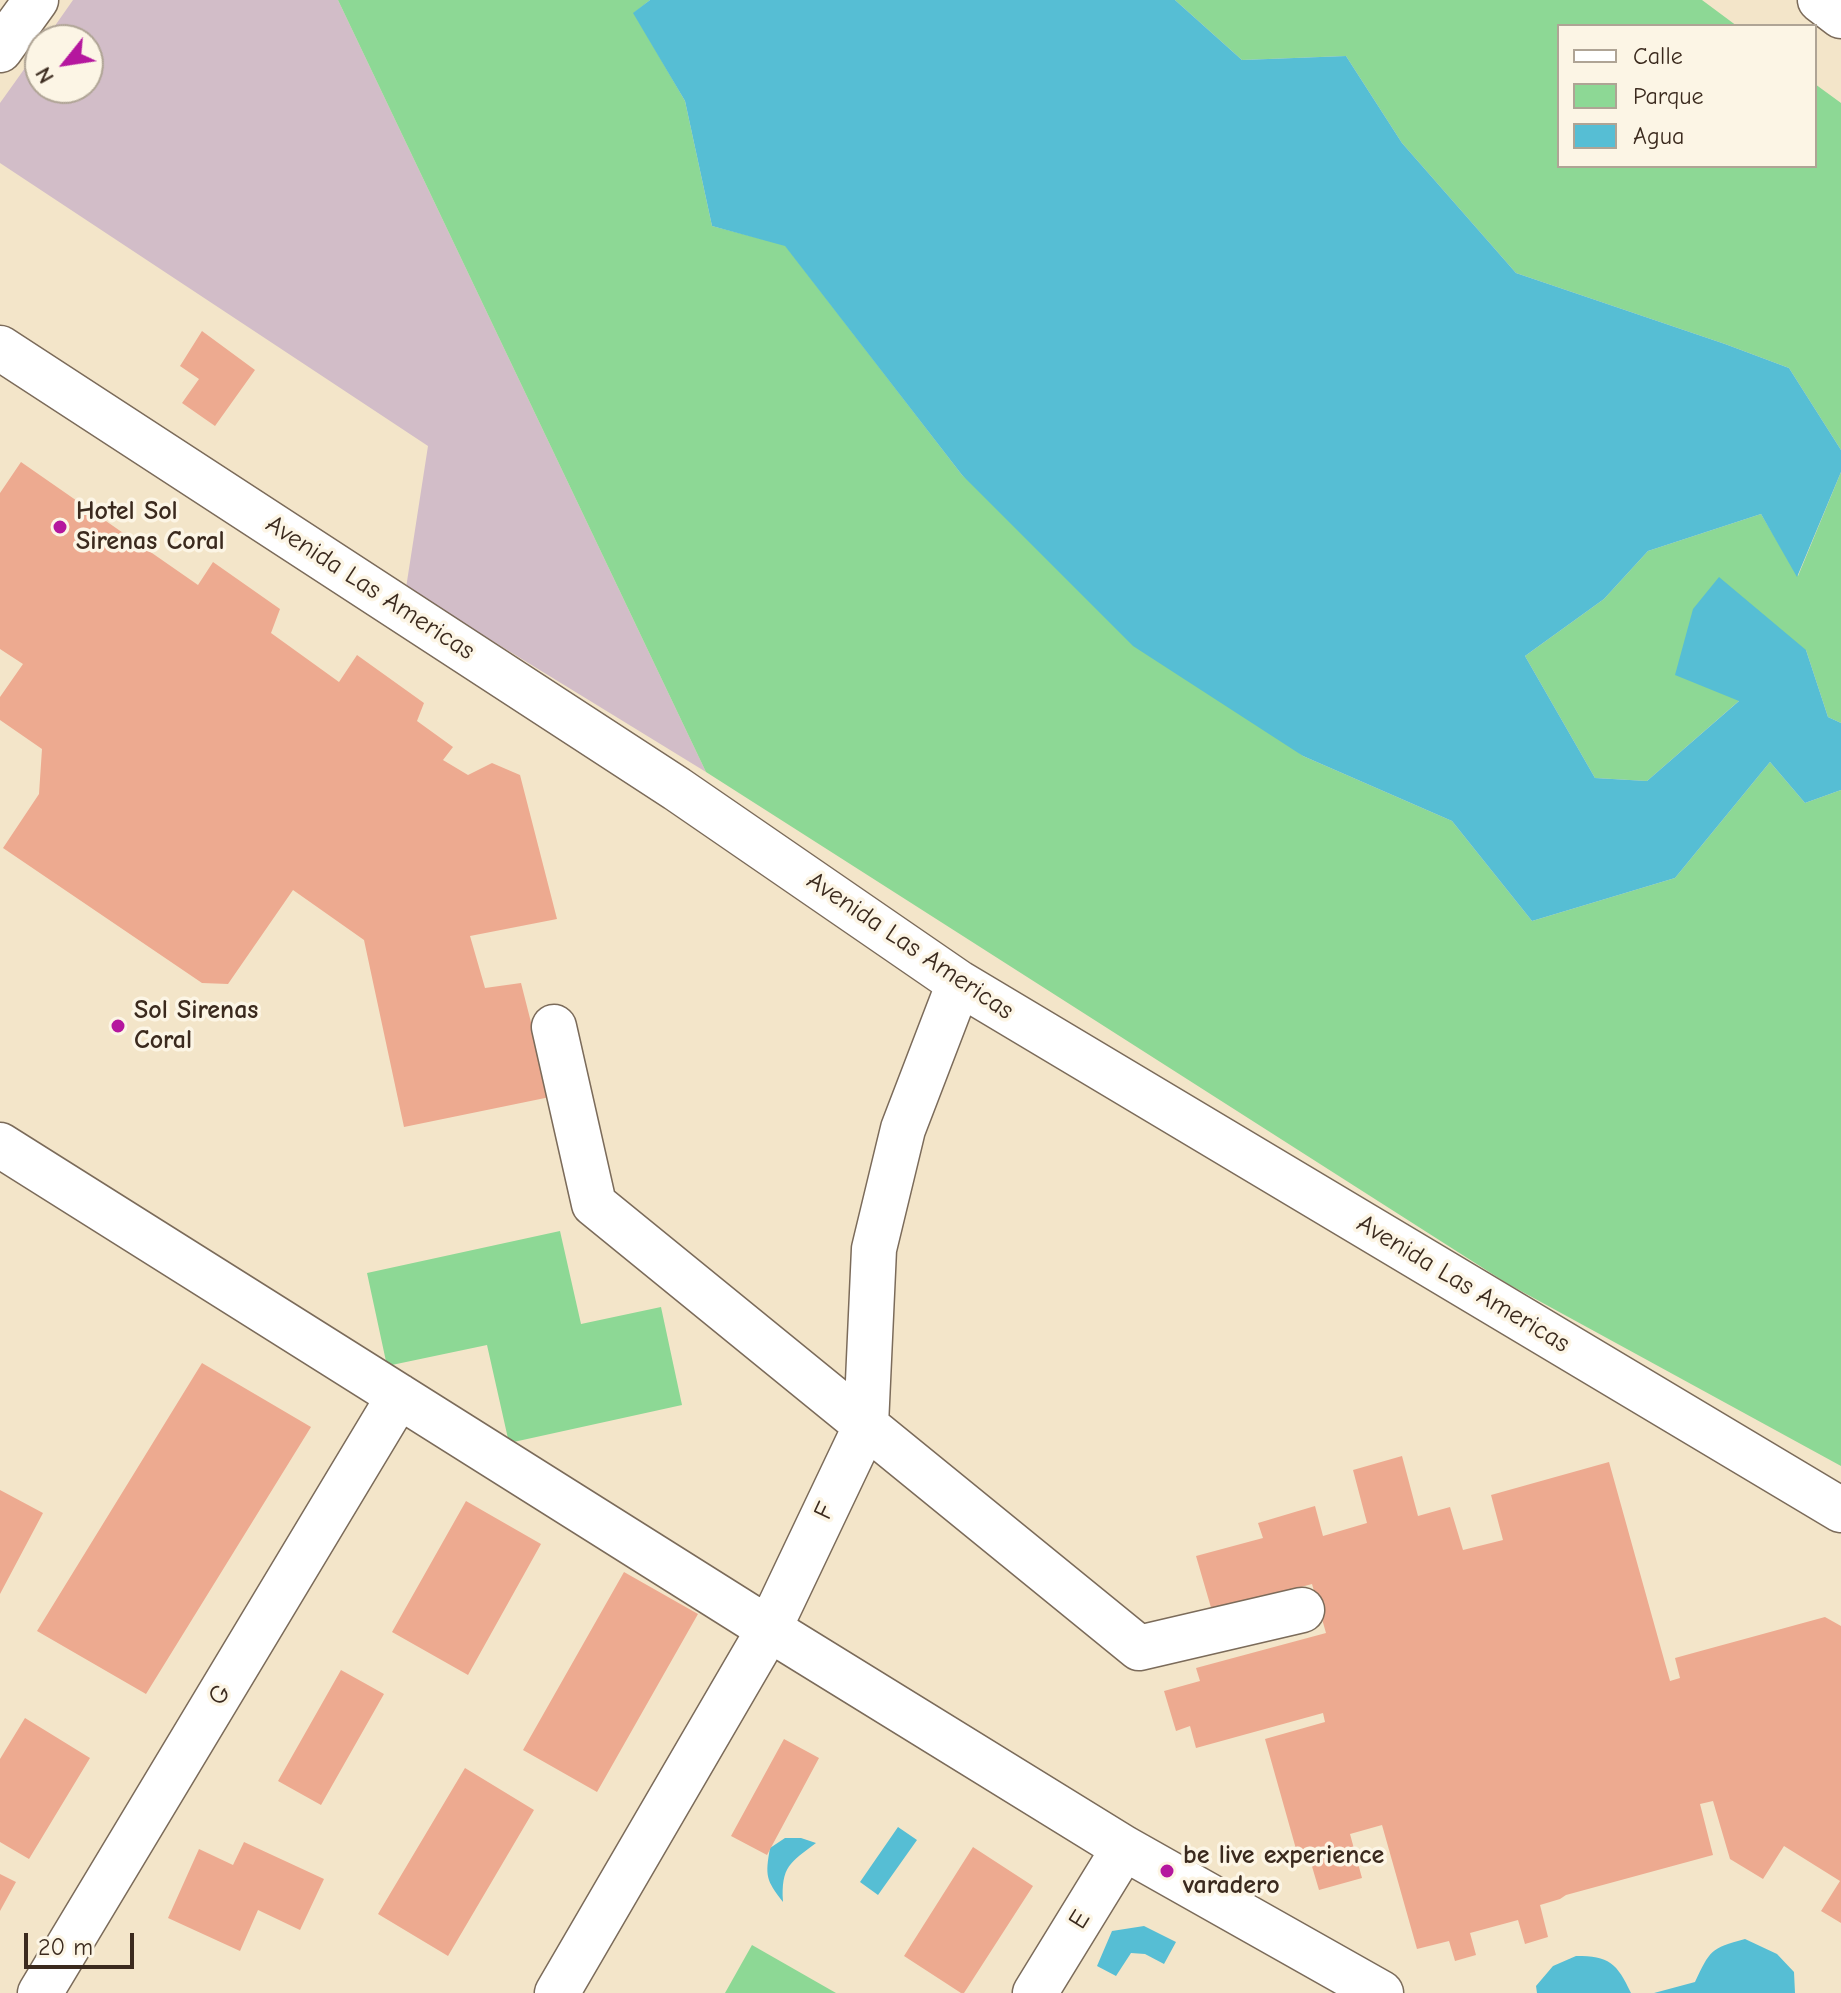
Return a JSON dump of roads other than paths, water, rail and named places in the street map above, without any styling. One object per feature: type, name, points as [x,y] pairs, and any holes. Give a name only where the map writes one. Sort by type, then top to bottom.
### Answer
[{"type":"main road","points":[[0,50],[36,0]]},
{"type":"main road","points":[[1820,0],[1841,16]]},
{"type":"main road","name":"Avenida Las Americas","points":[[0,348],[664,780],[959,983],[1841,1510]]},
{"type":"main road","name":"F","points":[[557,1993],[769,1629],[866,1425],[874,1249],[903,1129],[959,983]]},
{"type":"main road","points":[[554,1027],[594,1204],[1139,1648],[1302,1610]]},
{"type":"main road","points":[[0,1145],[769,1629],[1124,1848],[1381,1993]]},
{"type":"main road","name":"G","points":[[40,1993],[399,1396]]},
{"type":"main road","name":"E","points":[[1035,1993],[1124,1848]]},
{"type":"water","points":[[650,0],[1175,0],[1242,60],[1346,56],[1402,143],[1516,273],[1789,368],[1841,450],[1841,472],[1797,577],[1761,514],[1648,551],[1604,599],[1525,656],[1595,778],[1647,781],[1739,701],[1675,675],[1693,609],[1719,577],[1806,650],[1828,717],[1841,723],[1841,790],[1805,803],[1770,762],[1675,878],[1532,921],[1452,821],[1303,756],[1133,646],[962,475],[785,246],[712,226],[685,101],[633,13]]},
{"type":"water","points":[[898,1827],[917,1840],[878,1895],[860,1882]]},
{"type":"water","points":[[785,1838],[801,1838],[816,1843],[789,1866],[784,1880],[783,1902],[770,1883],[768,1865],[770,1848]]},
{"type":"water","points":[[1144,1926],[1176,1942],[1164,1964],[1145,1954],[1131,1953],[1116,1976],[1097,1966],[1112,1931]]},
{"type":"water","points":[[1745,1939],[1777,1954],[1794,1972],[1795,1993],[1654,1993],[1695,1982],[1712,1952]]},
{"type":"water","points":[[1576,1956],[1611,1963],[1631,1993],[1537,1993],[1536,1986],[1553,1966]]},
{"type":"place","name":"Hotel Sol Sirenas Coral","points":[[60,527]]},
{"type":"place","name":"Sol Sirenas Coral","points":[[118,1026]]},
{"type":"place","name":"be live experience varadero","points":[[1167,1871]]}]
